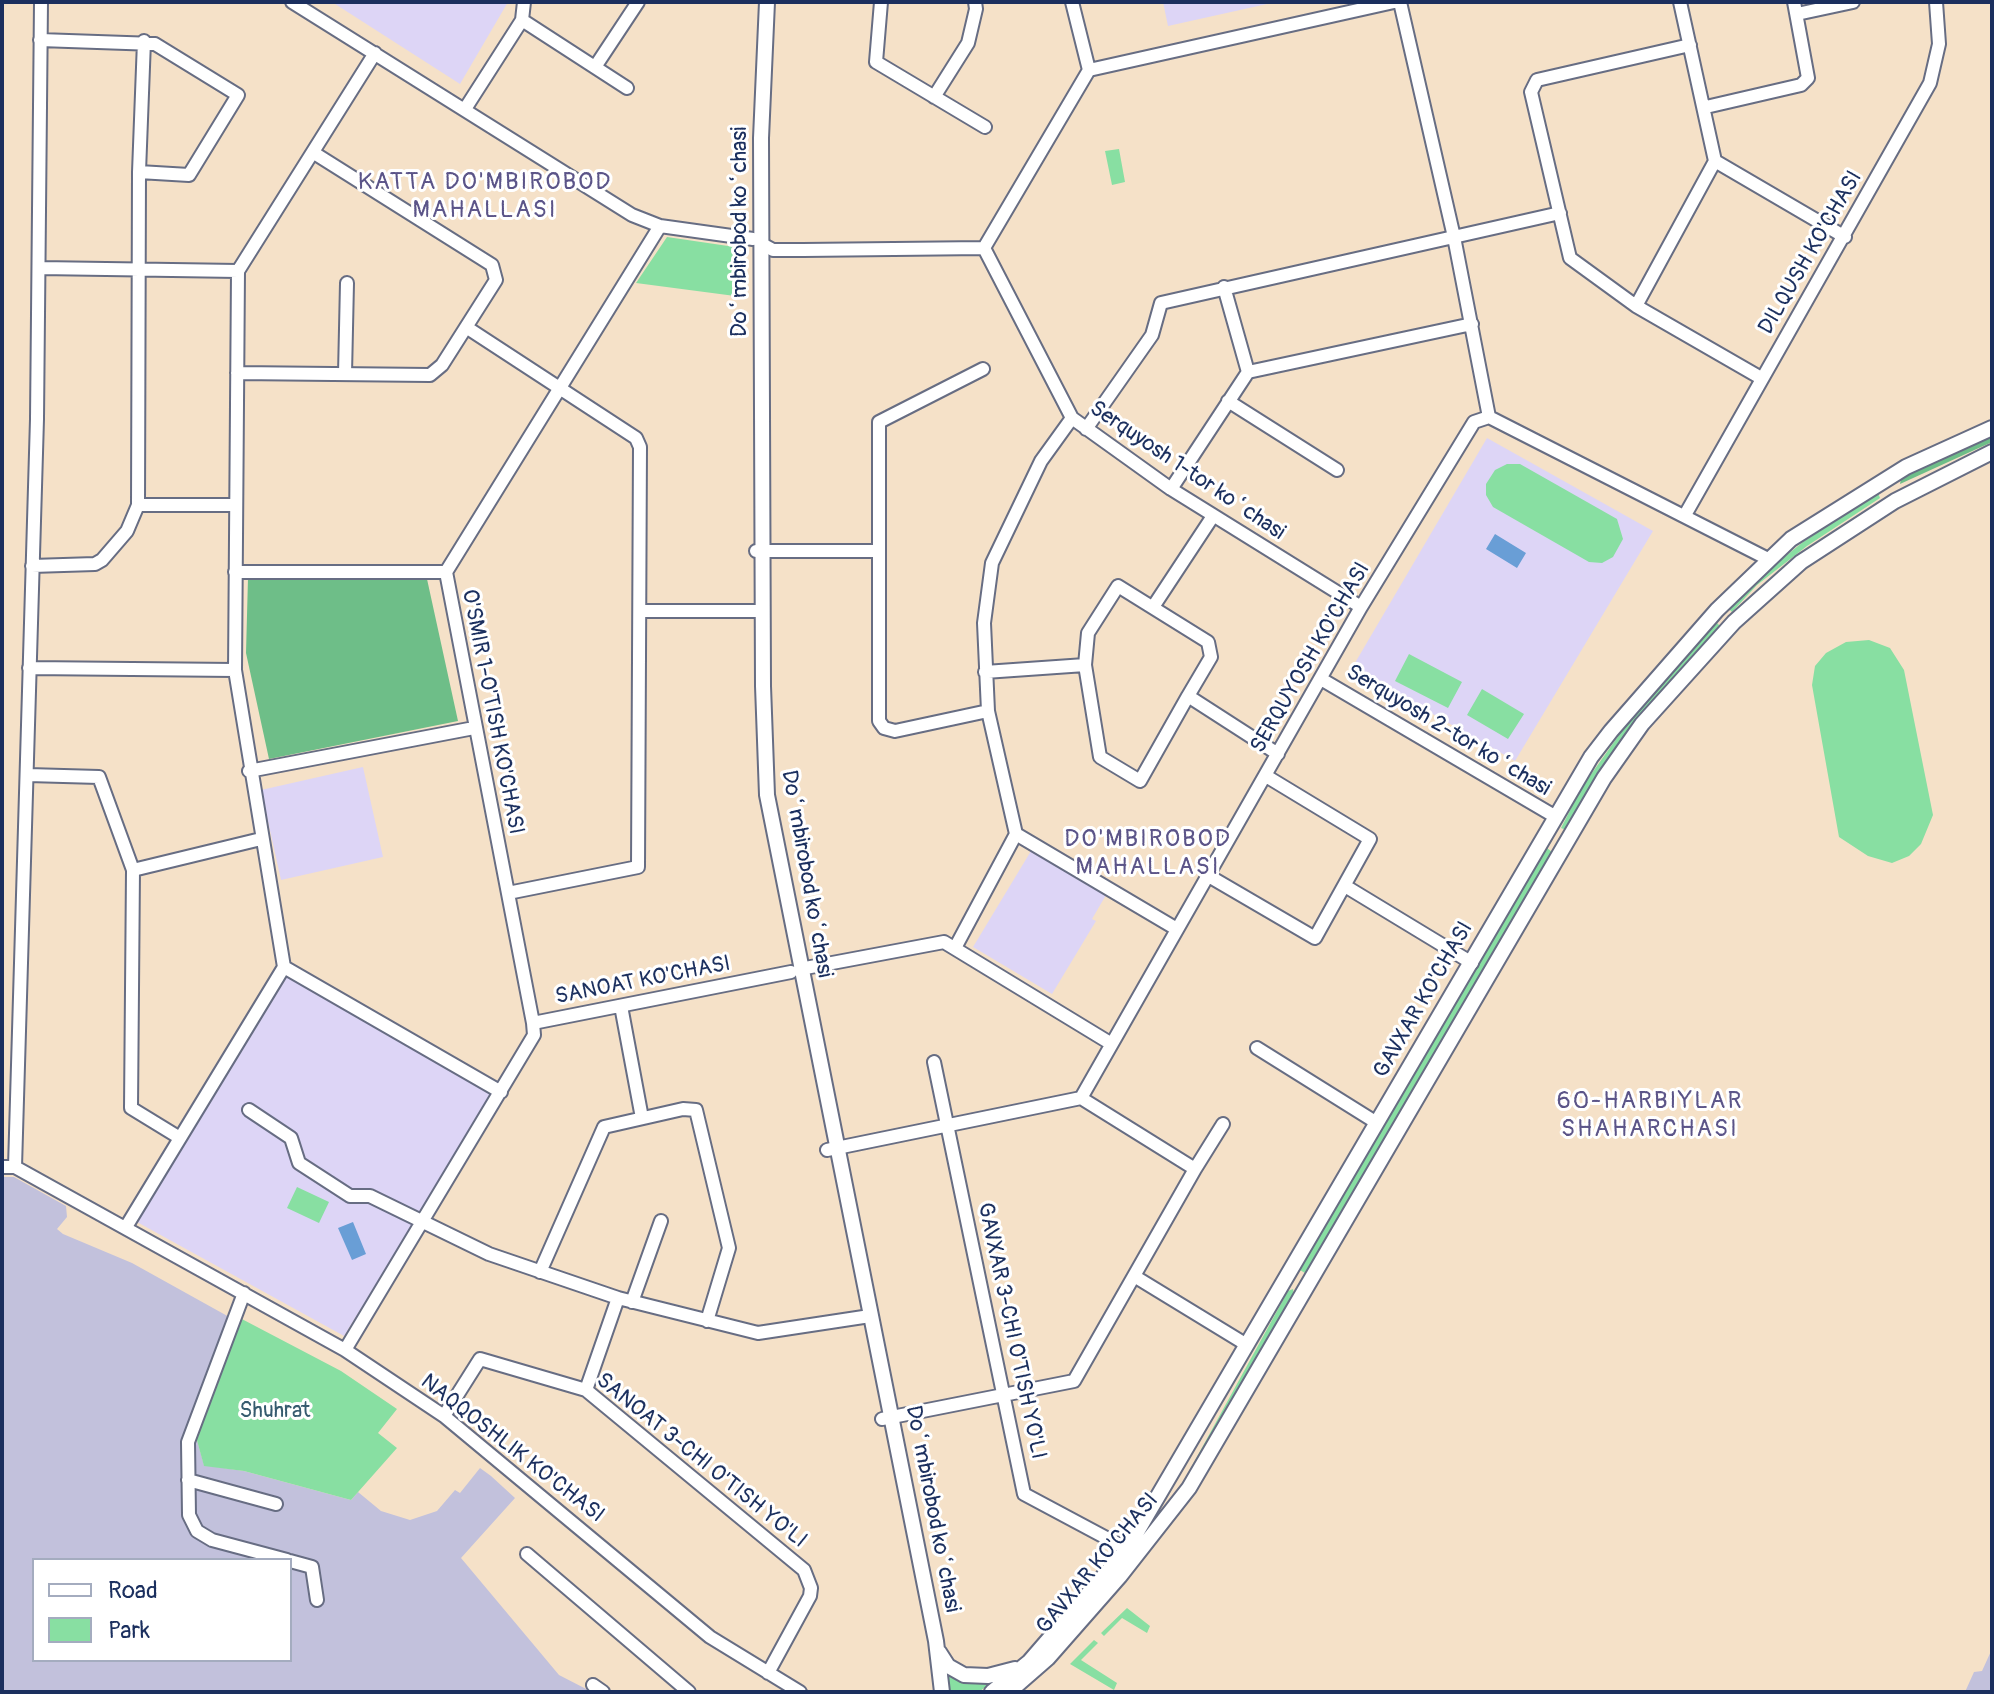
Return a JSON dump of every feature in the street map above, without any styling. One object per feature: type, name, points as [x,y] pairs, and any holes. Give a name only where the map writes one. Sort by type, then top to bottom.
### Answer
[{"type":"main road","name":"Doʻmbirobod koʻchasi","points":[[763,2],[759,611],[767,795],[795,970],[886,1418],[931,1660],[934,1692]]},
{"type":"main road","name":"GAVXAR KO'CHASI","points":[[992,1692],[1029,1662],[1127,1549],[1544,837],[1611,731],[1717,610],[1768,559],[1815,522],[1884,480],[1992,428]]},
{"type":"main road","name":"GAVXAR KO'CHASI","points":[[1009,1692],[1059,1646],[1189,1488],[1562,848],[1636,732],[1734,622],[1801,562],[1895,501],[1988,454]]},
{"type":"main road","points":[[1884,480],[1895,501]]},
{"type":"main road","points":[[1717,610],[1734,622]]},
{"type":"main road","points":[[1544,837],[1556,836],[1562,848]]},
{"type":"main road","points":[[1287,1273],[1306,1283]]},
{"type":"main road","name":"Doʻmbirobod koʻchasi","points":[[886,1418],[936,1641],[942,1692]]},
{"type":"main road","points":[[936,1641],[945,1662],[964,1675],[993,1676],[1029,1662]]},
{"type":"street","name":"NAQQOSHLIK KO'CHASI","points":[[41,2],[40,268],[28,775],[8,1167],[126,1227],[345,1350],[444,1416],[710,1637],[798,1691]]},
{"type":"street","points":[[292,2],[604,199],[660,226],[761,244],[984,248],[1089,70],[1072,2]]},
{"type":"street","points":[[465,109],[522,20],[524,2]]},
{"type":"street","points":[[595,67],[638,2]]},
{"type":"street","points":[[881,2],[876,62],[985,127]]},
{"type":"street","points":[[934,97],[968,43],[975,2]]},
{"type":"street","points":[[1089,70],[1394,2]]},
{"type":"street","points":[[1400,2],[1454,237],[1489,417],[1768,559]]},
{"type":"street","points":[[1636,306],[1715,161],[1706,107],[1680,2]]},
{"type":"street","points":[[1706,107],[1801,85],[1809,72],[1796,8],[1853,2]]},
{"type":"street","name":"DILQUSH KO'CHASI","points":[[1685,515],[1930,83],[1939,44],[1936,2]]},
{"type":"street","points":[[522,20],[627,88]]},
{"type":"street","points":[[40,40],[144,41],[155,44],[238,95],[189,175],[139,172]]},
{"type":"street","points":[[32,566],[95,564],[102,560],[127,531],[138,505],[139,172],[144,41]]},
{"type":"street","points":[[1690,45],[1532,84],[1531,92],[1570,258],[1636,306],[1761,378]]},
{"type":"street","points":[[126,1227],[284,967],[249,771],[235,670],[238,271],[375,53]]},
{"type":"street","points":[[237,373],[430,375],[442,365],[496,280],[495,267],[314,153]]},
{"type":"street","points":[[1715,161],[1845,237]]},
{"type":"street","points":[[1086,429],[1152,335],[1161,303],[1560,213]]},
{"type":"street","name":"O'SMIR 1-O'TISH KO'CHASI","points":[[533,1023],[446,572],[660,226]]},
{"type":"street","name":"Serquyosh 1-tor koʻchasi","points":[[984,248],[1072,418],[1171,489],[1361,607]]},
{"type":"street","points":[[40,268],[238,271]]},
{"type":"street","points":[[345,374],[347,283]]},
{"type":"street","points":[[1224,287],[1248,372]]},
{"type":"street","points":[[1171,489],[1248,372],[1472,324]]},
{"type":"street","points":[[466,327],[636,438],[640,447],[638,867],[508,893]]},
{"type":"street","points":[[983,369],[879,422],[876,551],[881,725],[895,731],[988,711]]},
{"type":"street","points":[[1228,401],[1337,470]]},
{"type":"street","name":"SERQUYOSH KO'CHASI","points":[[1081,1098],[1175,928],[1266,776],[1361,607],[1474,422],[1489,417]]},
{"type":"street","points":[[1072,418],[1041,461],[992,563],[984,623],[988,711],[1016,834],[955,948],[1110,1043]]},
{"type":"street","points":[[138,505],[236,505]]},
{"type":"street","points":[[1153,607],[1213,516]]},
{"type":"street","points":[[760,551],[876,551]]},
{"type":"street","points":[[235,572],[446,572]]},
{"type":"street","points":[[1118,586],[1153,607],[1210,645],[1211,657],[1140,781],[1100,757],[1085,665],[1088,633],[1118,586]]},
{"type":"street","points":[[641,611],[759,611]]},
{"type":"street","points":[[985,672],[1085,665]]},
{"type":"street","points":[[29,668],[235,670]]},
{"type":"street","name":"Serquyosh 2-tor koʻchasi","points":[[1321,679],[1556,817]]},
{"type":"street","points":[[1188,696],[1278,754]]},
{"type":"street","points":[[249,771],[474,728]]},
{"type":"street","points":[[28,775],[99,777],[133,870],[131,1108],[180,1138]]},
{"type":"street","points":[[1207,875],[1315,938],[1370,839],[1266,776]]},
{"type":"street","points":[[1016,834],[1175,928]]},
{"type":"street","points":[[133,870],[261,839]]},
{"type":"street","points":[[1345,886],[1472,963]]},
{"type":"street","name":"SANOAT KO'CHASI","points":[[345,1350],[534,1035],[533,1023],[944,942],[955,948]]},
{"type":"street","points":[[284,967],[501,1092]]},
{"type":"street","points":[[621,1006],[642,1118]]},
{"type":"street","points":[[1257,1048],[1377,1123]]},
{"type":"street","name":"GAVXAR 3-CHI O'TISH YO'LI","points":[[934,1062],[1024,1494],[1127,1549]]},
{"type":"street","points":[[832,1149],[1081,1098],[1195,1169]]},
{"type":"street","points":[[540,1272],[604,1127],[683,1109],[696,1110],[729,1248],[707,1321]]},
{"type":"street","points":[[249,1110],[291,1138],[299,1163],[350,1196],[370,1196],[489,1254],[540,1272],[632,1302],[764,1333],[866,1317]]},
{"type":"street","points":[[886,1418],[1074,1381],[1223,1124]]},
{"type":"street","points":[[632,1302],[661,1221]]},
{"type":"street","points":[[1134,1276],[1247,1345]]},
{"type":"street","points":[[244,1293],[188,1442],[189,1515],[197,1531],[212,1540],[280,1558]]},
{"type":"street","points":[[586,1390],[618,1298]]},
{"type":"street","name":"SANOAT 3-CHI O'TISH YO'LI","points":[[444,1416],[480,1359],[586,1390],[804,1570],[811,1588],[810,1596],[768,1673]]},
{"type":"street","points":[[188,1480],[276,1504]]},
{"type":"street","points":[[527,1554],[689,1692]]},
{"type":"street","points":[[292,1561],[312,1567],[317,1600]]},
{"type":"shaded area","points":[[332,2],[508,2],[460,84]]},
{"type":"shaded area","points":[[1163,2],[1276,2],[1168,26]]},
{"type":"shaded area","points":[[1487,438],[1653,531],[1515,761],[1352,668]]},
{"type":"shaded area","points":[[363,767],[383,857],[281,880],[261,790]]},
{"type":"shaded area","points":[[1031,851],[1106,895],[1092,919],[1096,921],[1052,994],[973,947]]},
{"type":"shaded area","points":[[287,977],[494,1093],[344,1336],[137,1222]]},
{"type":"shaded area","points":[[2,1177],[14,1177],[66,1206],[67,1217],[57,1229],[63,1234],[132,1263],[231,1318],[188,1425],[195,1433],[204,1465],[244,1471],[351,1500],[358,1492],[381,1511],[410,1520],[437,1511],[455,1490],[460,1493],[480,1468],[491,1476],[515,1498],[461,1558],[559,1675],[592,1692],[2,1692]]},
{"type":"shaded area","points":[[1992,1649],[1992,1692],[1965,1692],[1974,1672],[1982,1671]]},
{"type":"green space","points":[[1119,149],[1125,182],[1112,185],[1105,151]]},
{"type":"green space","points":[[667,237],[735,247],[735,296],[636,283]]},
{"type":"green space","points":[[1992,436],[1992,442],[1900,484],[1901,479],[1932,462]]},
{"type":"green space","points":[[1507,464],[1520,464],[1617,519],[1623,539],[1613,557],[1602,563],[1589,562],[1493,507],[1486,495],[1486,484],[1495,470]]},
{"type":"green space","points":[[1878,493],[1880,498],[1807,546],[1757,585],[1732,612],[1728,608],[1752,583],[1803,542]]},
{"type":"green space","points":[[248,578],[427,579],[458,721],[269,759],[246,653]]},
{"type":"green space","points":[[1716,622],[1720,626],[1634,724],[1566,830],[1561,828],[1582,787],[1629,721]]},
{"type":"green space","points":[[1869,640],[1890,648],[1904,670],[1933,815],[1921,844],[1909,856],[1892,863],[1868,856],[1839,837],[1812,685],[1815,666],[1826,653],[1846,642]]},
{"type":"green space","points":[[1409,654],[1462,682],[1448,708],[1395,681]]},
{"type":"green space","points":[[1482,689],[1524,714],[1508,739],[1467,715]]},
{"type":"green space","points":[[1547,848],[1552,852],[1305,1273],[1300,1270]]},
{"type":"green space","points":[[297,1187],[329,1202],[319,1223],[287,1208]]},
{"type":"green space","points":[[1293,1289],[1294,1294],[1165,1515],[1288,1291]]},
{"type":"green space","name":"Shuhrat","points":[[238,1317],[341,1371],[397,1409],[378,1433],[397,1448],[351,1500],[244,1471],[204,1466],[195,1433]]},
{"type":"green space","points":[[1127,1608],[1150,1626],[1147,1633],[1122,1618],[1104,1636],[1101,1633]]},
{"type":"green space","points":[[1094,1640],[1098,1643],[1081,1660],[1117,1683],[1114,1690],[1070,1664]]},
{"type":"green space","points":[[946,1672],[993,1681],[979,1692],[948,1692]]},
{"type":"water","points":[[1495,534],[1526,553],[1517,568],[1486,549]]},
{"type":"water","points":[[353,1222],[366,1254],[352,1260],[338,1228]]},
{"type":"district","name":"KATTA DO'MBIROBOD MAHALLASI","points":[[485,197]]},
{"type":"district","name":"DO'MBIROBOD MAHALLASI","points":[[1148,854]]},
{"type":"district","name":"60-HARBIYLAR SHAHARCHASI","points":[[1650,1116]]}]
